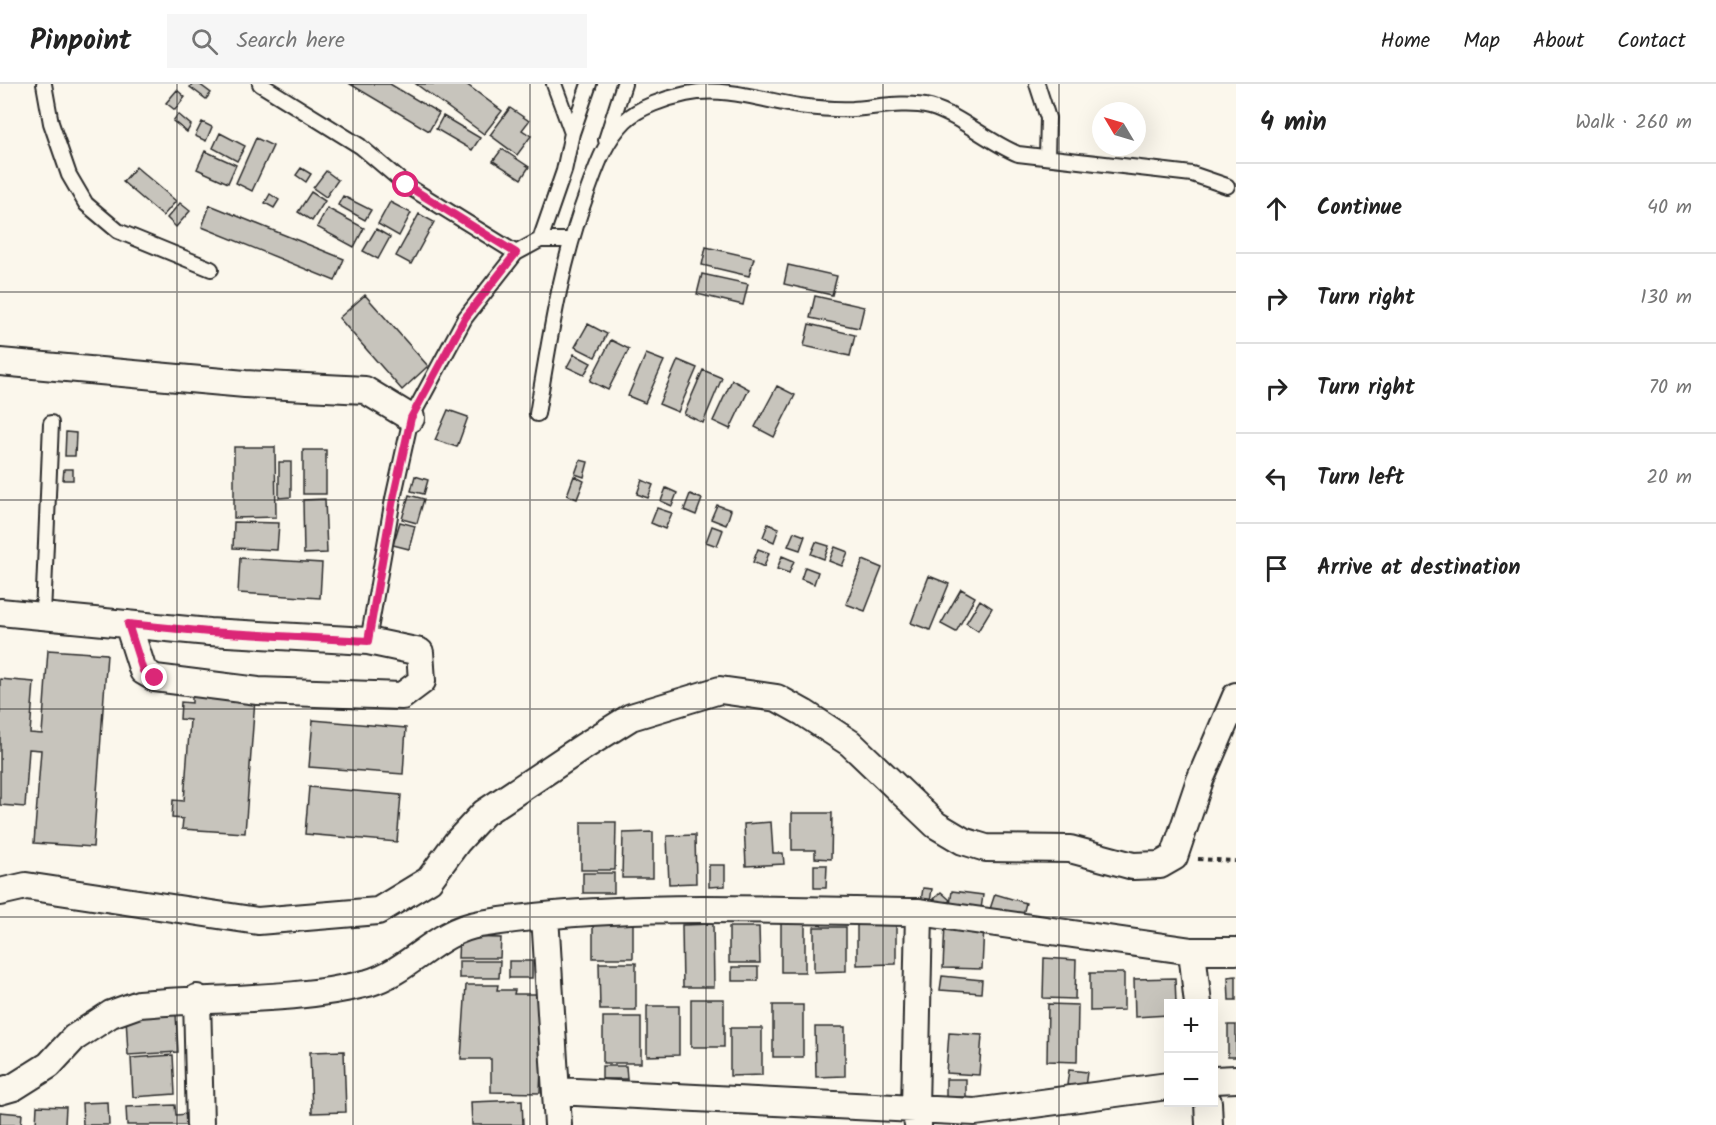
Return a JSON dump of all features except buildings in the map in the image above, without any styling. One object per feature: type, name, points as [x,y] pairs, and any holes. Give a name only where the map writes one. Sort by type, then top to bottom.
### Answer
[{"type":"street","points":[[0,362],[245,384],[365,390],[411,418]]},
{"type":"street","points":[[0,612],[43,615],[209,632],[368,641],[420,652],[422,681],[402,696],[258,692],[155,678],[143,671],[128,624]]},
{"type":"street","points":[[0,892],[26,886],[258,921],[378,911],[429,880],[457,842],[484,813],[583,747],[631,717],[720,690],[777,698],[804,713],[850,743],[936,825],[963,841],[986,848],[1070,849],[1133,866],[1160,865],[1174,857],[1200,780],[1236,696]]},
{"type":"street","points":[[0,1092],[14,1088],[49,1065],[74,1038],[111,1014],[139,1004],[197,998],[250,997],[323,991],[371,982],[403,965],[448,933],[477,924],[545,916],[639,910],[919,912],[1192,951],[1236,951]]},
{"type":"street","points":[[917,1117],[919,912]]},
{"type":"street","points":[[545,916],[558,1125]]},
{"type":"street","points":[[1192,951],[1197,999]]},
{"type":"street","points":[[197,998],[200,1125]]},
{"type":"street","points":[[1218,1080],[1236,1079]]},
{"type":"street","points":[[556,1092],[917,1117],[975,1112],[1164,1087]]},
{"type":"street","points":[[1208,1107],[1209,1125]]},
{"type":"lane","points":[[44,84],[51,123],[69,175],[86,204],[118,231],[211,269]]},
{"type":"lane","points":[[260,84],[360,146],[406,185],[516,253]]},
{"type":"lane","points":[[554,84],[572,133]]},
{"type":"lane","points":[[540,240],[564,171],[572,133],[589,84]]},
{"type":"lane","points":[[537,414],[569,240],[624,84]]},
{"type":"lane","points":[[1037,84],[1048,118],[1047,157]]},
{"type":"lane","points":[[603,148],[626,120],[639,110],[687,93],[750,94],[809,107],[849,109],[903,105],[931,107],[966,125],[997,146],[1018,153],[1192,174],[1227,186]]},
{"type":"lane","points":[[368,641],[393,499],[411,418],[465,318],[516,253],[540,240],[569,240]]},
{"type":"lane","points":[[43,615],[51,423]]},
{"type":"path","points":[[1174,857],[1236,861]]},
{"type":"route","points":[[155,678],[143,671],[128,624],[209,632],[368,641],[393,499],[411,418],[465,318],[516,253],[406,185]]}]
